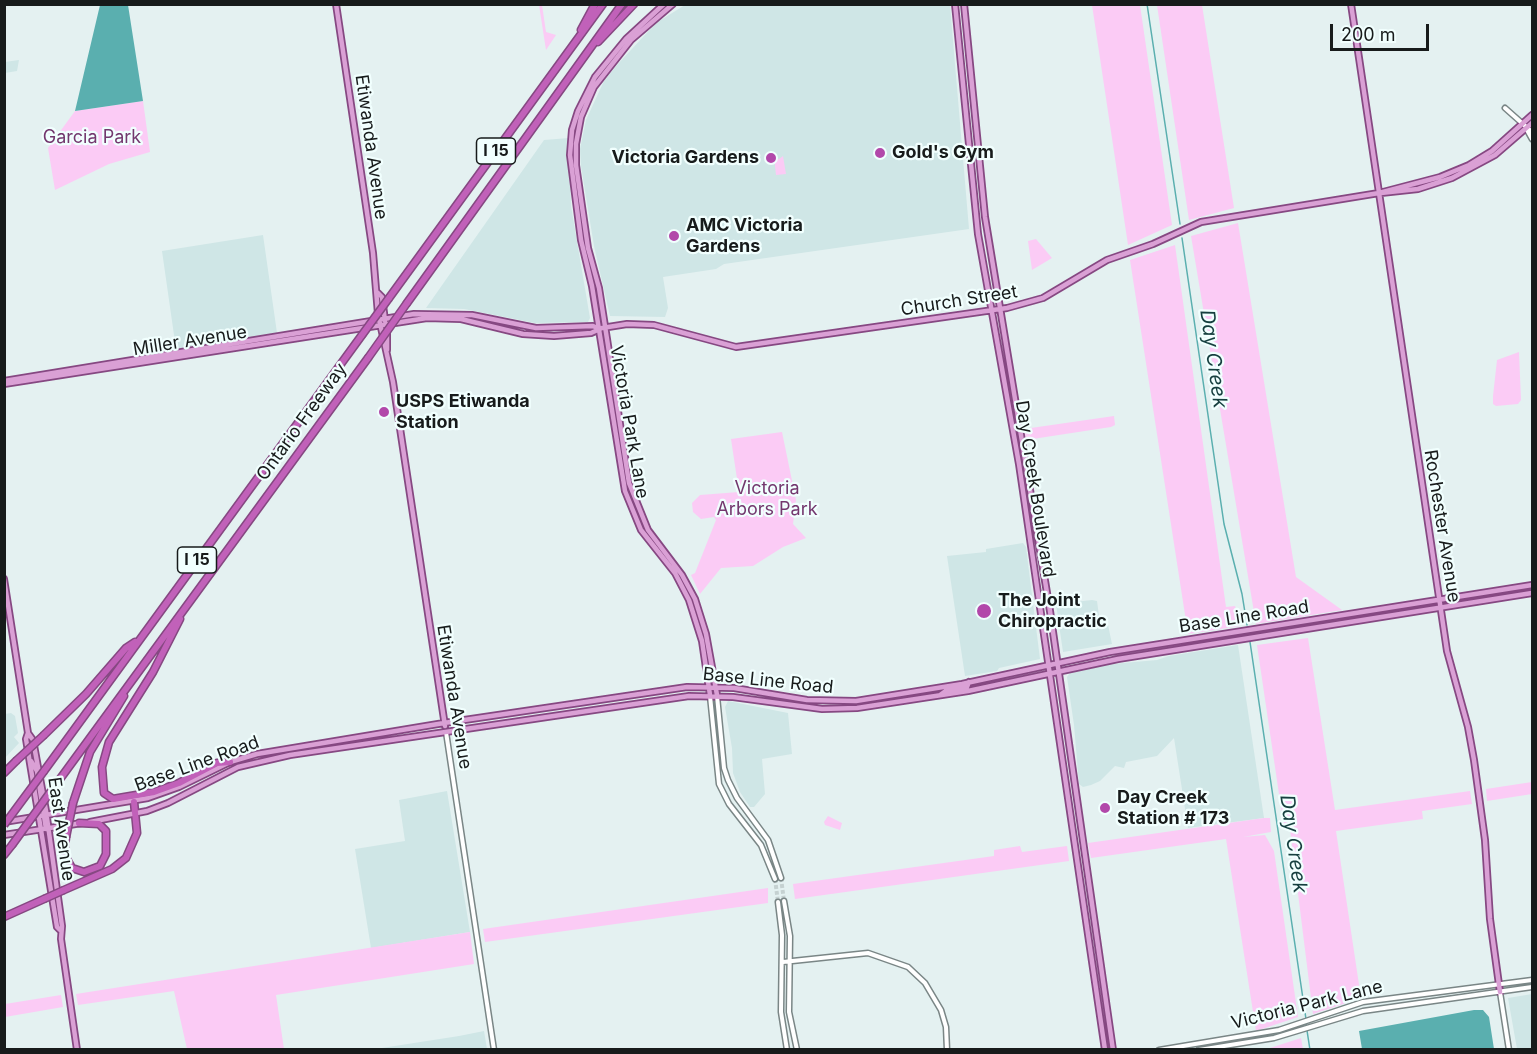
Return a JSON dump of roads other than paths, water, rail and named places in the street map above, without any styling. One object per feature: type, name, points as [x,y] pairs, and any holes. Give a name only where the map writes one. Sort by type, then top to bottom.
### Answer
[{"type":"highway","points":[[575,43],[595,4]]},
{"type":"highway","name":"Ontario Freeway","points":[[4,824],[603,4]]},
{"type":"highway","name":"Ontario Freeway","points":[[4,855],[408,303],[622,4]]},
{"type":"highway","points":[[583,58],[634,4]]},
{"type":"highway","points":[[183,610],[176,630],[153,672],[110,742],[102,767],[104,793],[113,799],[161,790],[217,764],[230,762]]},
{"type":"highway","points":[[4,773],[86,694],[126,648],[138,640]]},
{"type":"highway","points":[[79,823],[99,824],[105,830],[107,849],[103,863],[91,871],[72,868],[64,854],[66,837],[73,803],[90,752],[123,700],[126,689]]},
{"type":"highway","points":[[4,917],[112,869],[126,858],[136,841],[137,814],[134,802]]},
{"type":"main road","name":"Etiwanda Avenue","points":[[336,4],[446,732]]},
{"type":"main road","points":[[602,328],[581,240],[570,146],[583,97],[608,59],[636,27],[664,4]]},
{"type":"main road","points":[[602,328],[599,288],[588,248],[576,165],[576,141],[581,117],[594,87],[631,40],[673,4]]},
{"type":"main road","name":"Day Creek Boulevard","points":[[955,4],[976,223],[1019,464],[1105,1050]]},
{"type":"main road","name":"Day Creek Boulevard","points":[[964,4],[985,217],[1059,671],[1113,1050]]},
{"type":"main road","name":"Rochester Avenue","points":[[1351,4],[1448,661],[1468,726],[1474,760],[1485,840],[1490,919],[1500,992]]},
{"type":"main road","points":[[970,64],[963,86],[969,89],[975,103]]},
{"type":"main road","points":[[576,141],[574,139],[578,111]]},
{"type":"main road","name":"Church Street","points":[[1525,127],[1533,115]]},
{"type":"main road","name":"Church Street","points":[[383,322],[414,314],[453,313],[536,328],[654,325],[728,346],[749,347],[999,309],[1043,298],[1107,260],[1153,244],[1201,222],[1379,193],[1402,192],[1452,178],[1483,163],[1525,127],[1533,123]]},
{"type":"main road","name":"Miller Avenue","points":[[4,382],[383,322]]},
{"type":"main road","name":"Victoria Park Lane","points":[[602,328],[625,491],[641,530],[675,573],[687,596],[702,641],[712,686],[717,695]]},
{"type":"main road","name":"East Avenue","points":[[4,579],[30,758],[45,829]]},
{"type":"main road","name":"Base Line Road","points":[[4,824],[134,802],[179,787],[230,762],[268,752],[444,723],[673,689],[712,686],[748,689],[796,699],[836,702],[969,682],[1057,662],[1533,585]]},
{"type":"main road","name":"Base Line Road","points":[[4,835],[137,814],[168,803],[227,771],[249,763],[677,697],[717,695],[797,707],[838,709],[938,696],[1190,647],[1533,593]]},
{"type":"main road","points":[[938,696],[947,690],[967,687],[969,682]]},
{"type":"main road","name":"Victoria Park Lane","points":[[710,695],[712,686]]},
{"type":"main road","name":"East Avenue","points":[[28,734],[33,740],[57,927],[60,930],[77,1050]]},
{"type":"street","points":[[1505,108],[1533,132]]},
{"type":"street","points":[[1525,127],[1533,140]]},
{"type":"street","name":"Victoria Park Lane","points":[[710,695],[719,784],[729,804],[766,854],[775,879]]},
{"type":"street","name":"Victoria Park Lane","points":[[717,695],[724,768],[737,798],[768,840],[781,878]]},
{"type":"street","name":"Etiwanda Avenue","points":[[446,732],[494,1050]]},
{"type":"street","points":[[784,901],[790,962],[789,1011],[797,1050]]},
{"type":"street","points":[[778,902],[783,962],[782,1012],[787,1050]]},
{"type":"street","points":[[783,962],[868,953],[908,967],[925,982],[941,1010],[946,1027],[947,1050]]},
{"type":"street","name":"Victoria Park Lane","points":[[1159,1050],[1252,1035],[1298,1024],[1363,1002],[1533,980]]},
{"type":"street","name":"Victoria Park Lane","points":[[1199,1050],[1264,1040],[1363,1011],[1533,987]]},
{"type":"street","name":"Rochester Avenue","points":[[1500,992],[1509,1050]]},
{"type":"water","points":[[100,5],[128,5],[143,101],[75,111]]},
{"type":"water","points":[[1483,1010],[1489,1017],[1494,1049],[1362,1049],[1359,1031]]},
{"type":"waterway","name":"Day Creek","points":[[1147,4],[1180,224]]},
{"type":"waterway","name":"Day Creek","points":[[1182,238],[1224,524],[1242,594],[1247,625]]},
{"type":"waterway","name":"Day Creek","points":[[1250,642],[1306,1019]]},
{"type":"waterway","name":"Day Creek","points":[[1306,1024],[1310,1050]]},
{"type":"tunnel","points":[[781,878],[784,901]]},
{"type":"tunnel","points":[[775,879],[778,902]]},
{"type":"place","name":"Gold's Gym","points":[[880,153]]},
{"type":"place","name":"Victoria Gardens","points":[[771,158]]},
{"type":"place","name":"AMC Victoria Gardens","points":[[674,236]]},
{"type":"place","name":"USPS Etiwanda Station","points":[[384,412]]},
{"type":"place","name":"The Joint Chiropractic","points":[[984,611]]},
{"type":"place","name":"Day Creek Station # 173","points":[[1105,808]]},
{"type":"park label","name":"Garcia Park","points":[[92,138]]},
{"type":"park label","name":"Victoria Arbors Park","points":[[767,499]]}]
